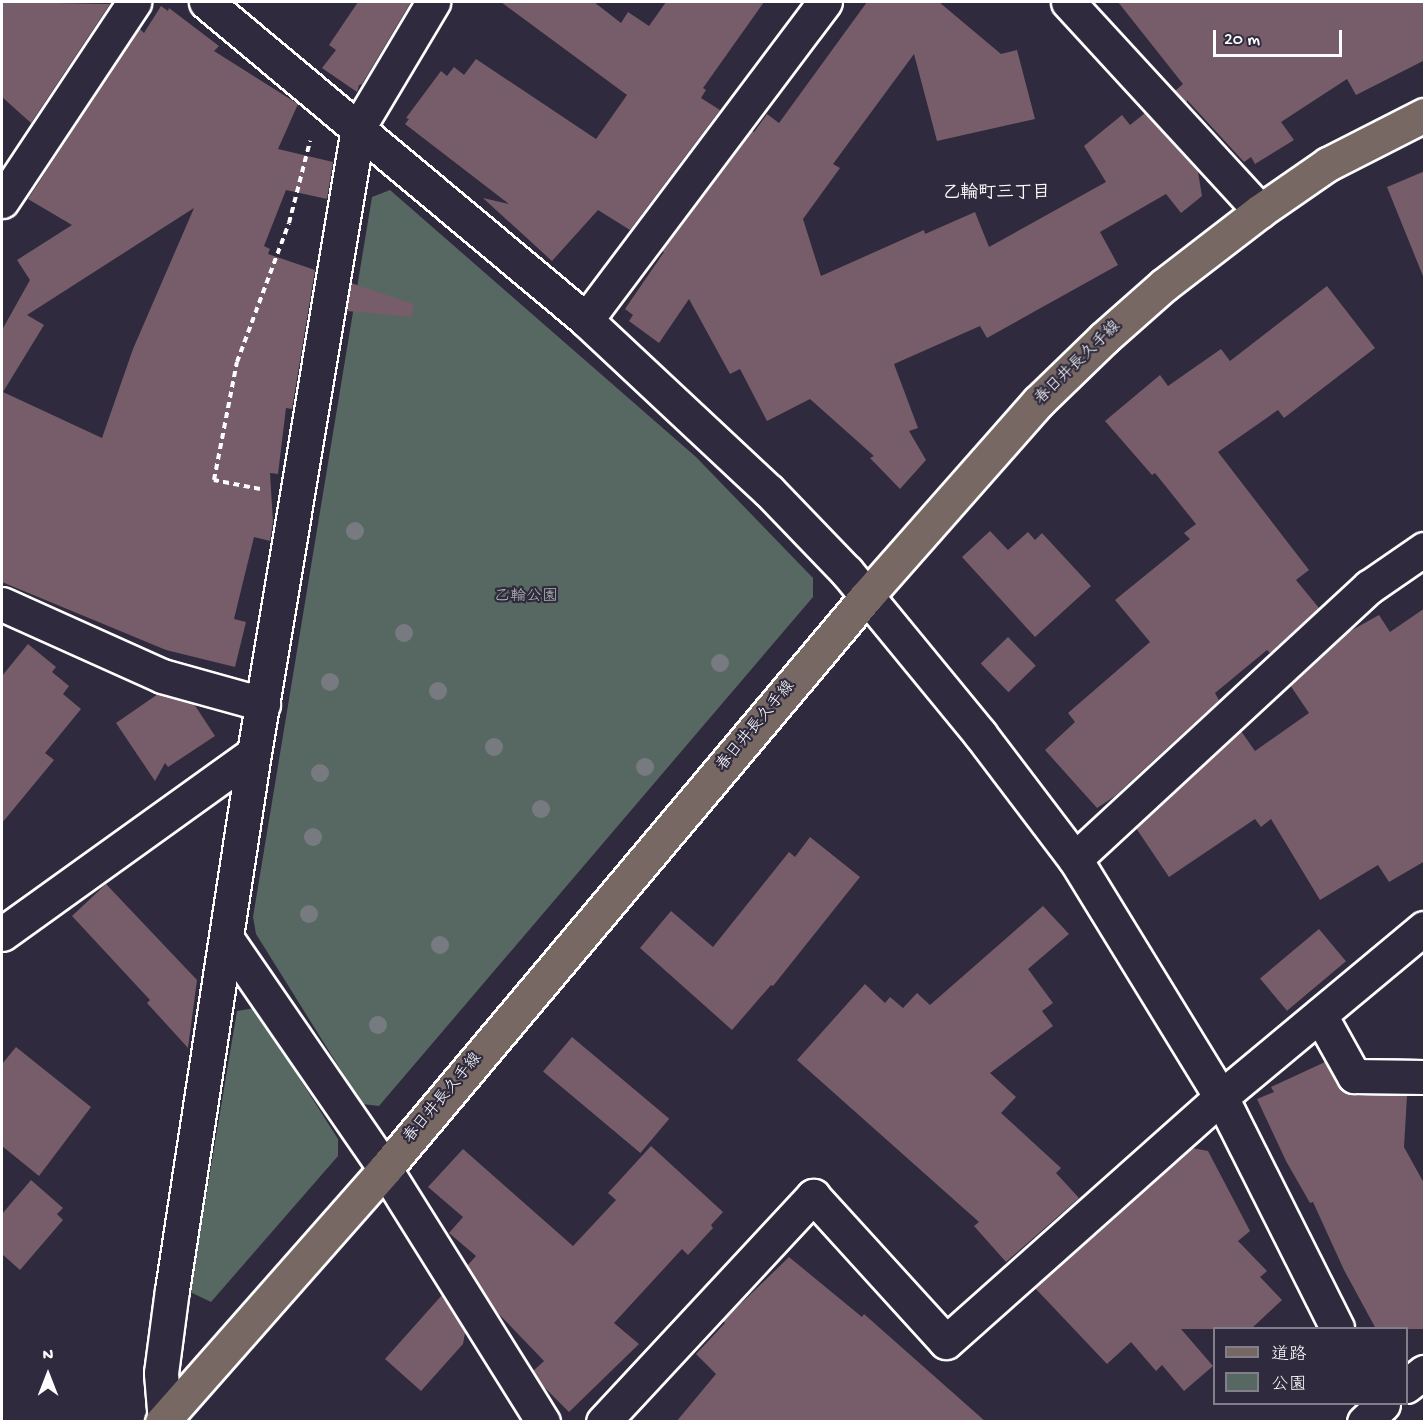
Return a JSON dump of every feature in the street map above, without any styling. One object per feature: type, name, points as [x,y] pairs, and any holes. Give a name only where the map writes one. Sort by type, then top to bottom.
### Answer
[{"type":"main road","name":"春日井長久手線","points":[[164,1420],[385,1169],[866,597],[1038,402],[1164,285],[1260,211],[1329,164],[1425,115]]},
{"type":"street","points":[[2,201],[134,2]]},
{"type":"street","points":[[206,2],[321,96],[585,320],[769,491],[847,572],[980,734],[1075,859],[1221,1096],[1336,1327]]},
{"type":"street","points":[[164,1420],[161,1373],[172,1290],[228,939],[254,753],[358,128],[433,2]]},
{"type":"street","points":[[585,320],[825,2]]},
{"type":"street","points":[[1068,2],[1260,211]]},
{"type":"street","points":[[1075,859],[1369,587],[1425,549]]},
{"type":"street","points":[[2,604],[162,676],[263,704]]},
{"type":"street","points":[[2,934],[254,753]]},
{"type":"street","points":[[603,1422],[813,1196],[946,1342],[1221,1096],[1425,928]]},
{"type":"street","points":[[228,939],[385,1169],[543,1422]]},
{"type":"street","points":[[1320,1015],[1354,1076],[1425,1077]]},
{"type":"street","points":[[1408,1385],[1425,1372]]},
{"type":"path","points":[[297,496],[214,480],[237,362],[289,223],[321,96]]},
{"type":"green space","name":"乙輪公園","points":[[390,190],[696,457],[813,578],[813,597],[379,1106],[362,1104],[256,934],[253,917],[372,197]]},
{"type":"green space","points":[[255,1008],[338,1139],[338,1156],[211,1302],[190,1292],[237,1011]]},
{"type":"building","points":[[2,2],[110,4],[31,123],[2,97]]},
{"type":"building","points":[[358,2],[411,2],[362,84],[359,85],[357,92],[322,68],[336,50],[329,45]]},
{"type":"building","points":[[501,2],[594,2],[621,23],[628,12],[649,26],[666,2],[764,2],[703,88],[706,90],[701,98],[720,110],[630,230],[598,210],[552,261],[483,198],[509,204],[405,124],[409,119],[406,118],[441,71],[447,76],[454,67],[464,75],[476,59],[596,139],[627,95]]},
{"type":"building","points":[[867,2],[939,2],[1001,54],[1017,50],[1035,119],[937,141],[914,54],[833,164],[840,168],[803,219],[821,276],[924,230],[925,234],[975,212],[989,247],[1106,182],[1084,146],[1122,115],[1130,125],[1145,113],[1198,172],[1202,196],[1181,213],[1166,194],[1100,232],[1118,265],[987,338],[980,326],[894,364],[918,428],[909,431],[926,460],[900,489],[870,458],[874,456],[810,399],[767,421],[740,369],[730,374],[689,299],[659,343],[629,321],[633,315],[625,309],[664,252],[662,251],[752,131],[754,132],[767,114],[779,123]]},
{"type":"building","points":[[1118,2],[1425,2],[1425,60],[1356,95],[1347,79],[1281,122],[1294,140],[1255,164],[1251,157],[1244,162],[1187,100],[1187,104],[1175,91],[1183,84]]},
{"type":"building","points":[[161,6],[168,11],[169,8],[219,46],[214,51],[298,104],[278,149],[333,162],[327,199],[286,190],[264,246],[270,249],[268,254],[315,270],[292,409],[286,408],[278,474],[270,473],[273,522],[270,541],[254,537],[234,619],[246,622],[235,667],[166,650],[2,582],[2,330],[30,280],[17,260],[72,225],[28,199],[139,28],[144,33]],"holes":[[[194,208],[133,349],[102,438],[3,392],[44,325],[27,315]]]},
{"type":"building","points":[[1425,171],[1425,275],[1423,276],[1387,187]]},
{"type":"building","points":[[351,283],[414,304],[411,317],[347,311]]},
{"type":"building","points":[[1327,286],[1375,348],[1284,418],[1278,410],[1218,452],[1309,570],[1296,580],[1319,608],[1270,653],[1267,650],[1215,693],[1219,700],[1115,796],[1097,808],[1045,750],[1075,722],[1068,713],[1150,642],[1115,600],[1190,539],[1184,533],[1196,524],[1155,473],[1152,475],[1105,421],[1160,375],[1168,386],[1221,349],[1230,361]]},
{"type":"building","points":[[990,531],[1008,550],[1028,532],[1035,540],[1042,533],[1091,586],[1035,637],[962,557]]},
{"type":"building","points":[[1425,608],[1425,861],[1389,882],[1378,865],[1320,900],[1271,819],[1261,827],[1255,819],[1169,877],[1136,828],[1241,731],[1255,751],[1309,713],[1290,685],[1345,634],[1379,615],[1390,632]]},
{"type":"building","points":[[1008,637],[1036,666],[1008,692],[981,663]]},
{"type":"building","points":[[28,644],[56,667],[52,672],[69,686],[63,694],[81,709],[45,753],[54,760],[2,823],[2,676]]},
{"type":"building","points":[[158,694],[194,704],[215,736],[168,767],[165,763],[155,781],[116,723]]},
{"type":"building","points":[[810,837],[860,877],[773,986],[771,985],[732,1030],[640,948],[671,911],[713,947],[789,852],[795,857]]},
{"type":"building","points":[[106,884],[197,980],[188,1048],[147,1003],[150,1000],[72,916]]},
{"type":"building","points":[[1043,906],[1069,934],[1028,969],[1053,1003],[1042,1011],[1053,1026],[990,1073],[1016,1097],[1001,1113],[1061,1168],[1056,1173],[1079,1198],[1006,1262],[974,1226],[979,1222],[797,1060],[865,984],[885,1003],[890,997],[903,1008],[917,993],[930,1005]]},
{"type":"building","points":[[1319,929],[1346,961],[1287,1011],[1260,978]]},
{"type":"building","points":[[572,1037],[669,1119],[640,1153],[543,1071]]},
{"type":"building","points":[[16,1047],[91,1107],[39,1176],[2,1146],[2,1064]]},
{"type":"building","points":[[1325,1062],[1345,1092],[1407,1096],[1404,1147],[1425,1185],[1425,1329],[1375,1327],[1344,1270],[1313,1202],[1310,1203],[1286,1161],[1257,1099],[1274,1092],[1271,1087]]},
{"type":"building","points":[[651,1146],[723,1212],[711,1225],[713,1228],[688,1255],[682,1249],[614,1323],[639,1344],[569,1412],[541,1384],[533,1371],[544,1361],[495,1310],[467,1266],[476,1256],[449,1233],[463,1217],[428,1187],[463,1149],[573,1246],[616,1200],[608,1193]]},
{"type":"building","points":[[1192,1148],[1208,1151],[1250,1231],[1238,1241],[1267,1271],[1260,1277],[1282,1300],[1253,1327],[1181,1329],[1213,1366],[1184,1391],[1162,1365],[1156,1371],[1131,1342],[1107,1364],[1035,1288]]},
{"type":"building","points":[[31,1180],[63,1208],[57,1214],[63,1220],[20,1270],[2,1254],[2,1214]]},
{"type":"building","points":[[789,1257],[862,1317],[864,1314],[986,1422],[676,1422],[716,1374],[696,1354],[725,1323],[723,1321]]},
{"type":"building","points":[[442,1295],[465,1333],[463,1344],[421,1391],[385,1359]]},
{"type":"district","name":"乙輪町三丁目","points":[[996,194]]}]
